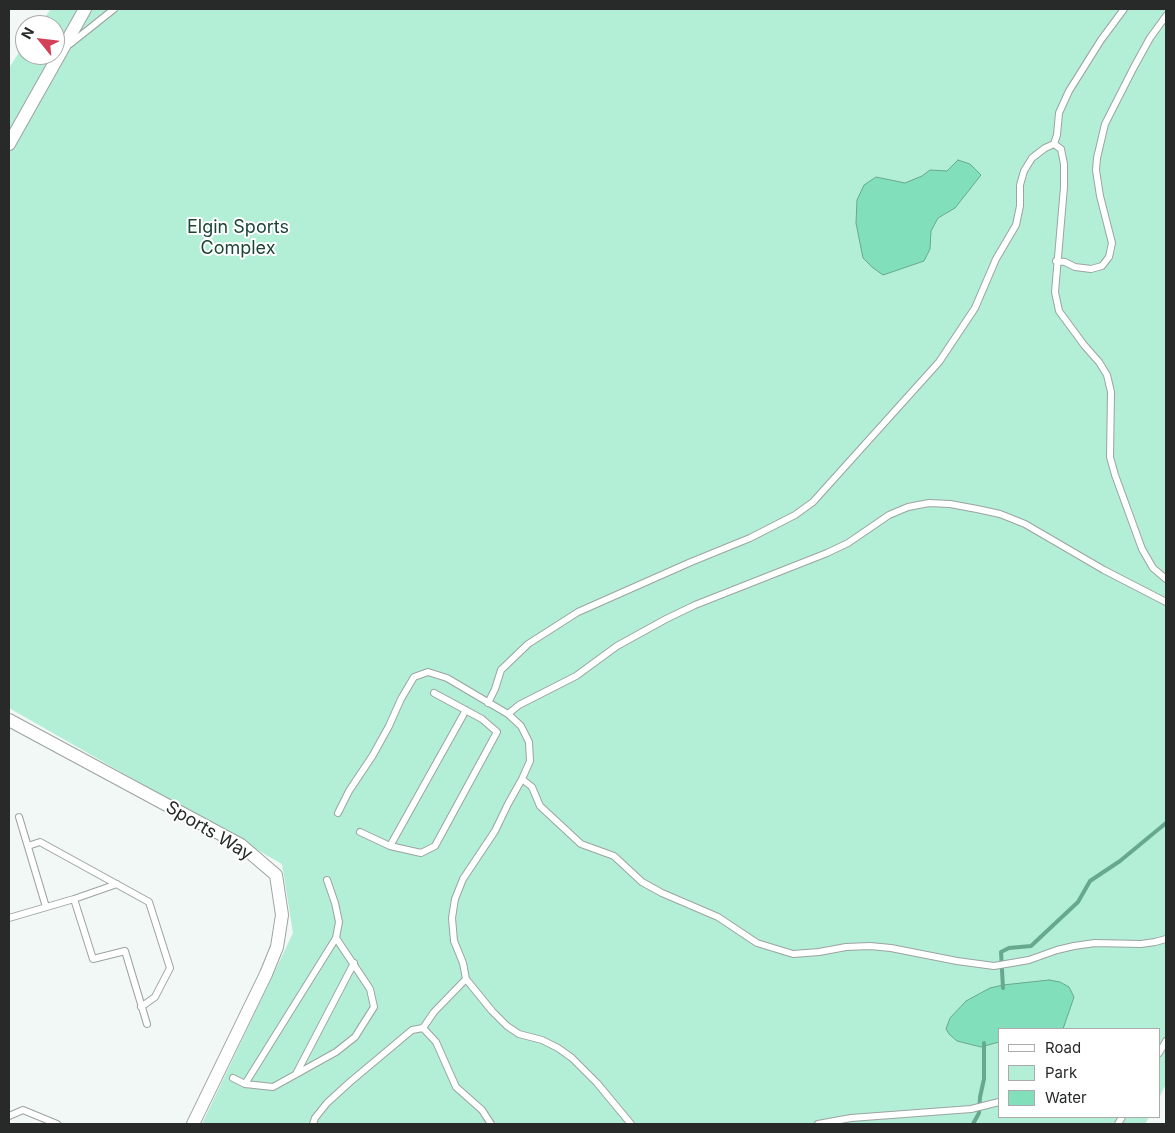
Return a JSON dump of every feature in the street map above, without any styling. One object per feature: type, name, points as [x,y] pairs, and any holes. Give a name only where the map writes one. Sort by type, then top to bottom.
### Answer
[{"type":"street","points":[[65,45],[85,9]]},
{"type":"street","points":[[9,144],[54,65]]},
{"type":"street","name":"Sports Way","points":[[9,720],[241,845],[276,875],[282,915],[277,946],[266,974],[192,1124]]},
{"type":"lane","points":[[65,48],[114,9]]},
{"type":"lane","points":[[488,703],[496,688],[501,670],[528,644],[578,612],[690,562],[750,538],[794,515],[813,502],[939,362],[975,308],[996,259],[1016,225],[1020,206],[1020,185],[1024,171],[1032,158],[1054,144],[1060,113],[1069,91],[1101,40],[1124,9]]},
{"type":"lane","points":[[1056,261],[1065,262],[1075,267],[1091,269],[1102,266],[1109,257],[1112,244],[1100,196],[1096,170],[1105,124],[1150,38],[1166,16]]},
{"type":"lane","points":[[1054,144],[1061,150],[1064,164],[1064,187],[1056,261],[1055,292],[1059,311],[1107,375],[1111,392],[1110,457],[1115,476],[1142,548],[1154,568],[1166,578]]},
{"type":"lane","points":[[508,714],[519,705],[576,676],[617,646],[666,619],[695,605],[827,553],[848,543],[889,515],[908,507],[929,503],[950,504],[1000,514],[1025,524],[1104,570],[1166,602]]},
{"type":"lane","points":[[338,812],[349,791],[373,756],[389,726],[400,699],[414,677],[428,672],[447,678],[508,714],[522,726],[529,742],[530,761],[495,831],[463,879],[455,899],[452,918],[454,941],[463,963],[466,979],[492,1011],[507,1026],[519,1034],[542,1040],[572,1058],[598,1083],[631,1124]]},
{"type":"lane","points":[[360,832],[390,846],[421,853],[435,846],[498,732],[482,719],[434,693]]},
{"type":"lane","points":[[390,846],[466,710]]},
{"type":"lane","points":[[522,779],[532,787],[540,806],[581,844],[614,856],[642,882],[682,903],[718,917],[757,943],[793,954],[870,946],[994,966],[1029,960],[1056,950],[1074,946],[1095,943],[1140,944],[1166,938]]},
{"type":"lane","points":[[19,817],[46,907]]},
{"type":"lane","points":[[28,846],[40,842],[149,902],[170,968],[155,997],[142,1007]]},
{"type":"lane","points":[[245,1084],[336,938],[337,912],[327,880]]},
{"type":"lane","points":[[9,918],[117,884]]},
{"type":"lane","points":[[74,899],[93,959],[125,951],[146,1024]]},
{"type":"lane","points":[[233,1078],[245,1084],[273,1088],[336,1052],[354,1037],[374,1007],[370,989],[354,962],[336,938]]},
{"type":"lane","points":[[296,1075],[354,962]]},
{"type":"lane","points":[[313,1124],[315,1118],[327,1103],[350,1082],[412,1030],[423,1028],[434,1012],[466,979]]},
{"type":"lane","points":[[423,1028],[436,1042],[456,1087],[482,1110],[491,1124]]},
{"type":"lane","points":[[818,1124],[851,1118],[980,1108],[998,1102]]},
{"type":"lane","points":[[9,1116],[23,1110],[57,1124]]},
{"type":"green space","name":"Elgin Sports Complex","points":[[51,9],[1166,9],[1166,1084],[1160,1096],[1160,1028],[998,1028],[998,1118],[1148,1118],[1145,1124],[202,1124],[293,933],[282,864],[9,708],[9,68],[15,59],[15,65],[65,65],[65,15],[46,15]]},
{"type":"water","points":[[958,160],[970,164],[981,175],[955,208],[938,218],[931,231],[930,249],[924,261],[883,275],[863,258],[856,223],[857,200],[864,185],[876,177],[905,183],[922,176],[930,170],[947,171]]},
{"type":"water","points":[[1049,980],[1060,982],[1069,987],[1074,997],[1063,1028],[998,1028],[998,1042],[981,1047],[957,1041],[949,1034],[946,1029],[950,1018],[966,1001],[990,988]]},
{"type":"waterway","points":[[1003,988],[1001,952],[1009,948],[1031,946],[1078,902],[1090,881],[1120,861],[1166,823]]},
{"type":"waterway","points":[[973,1124],[979,1113],[984,1079],[984,1043]]}]
